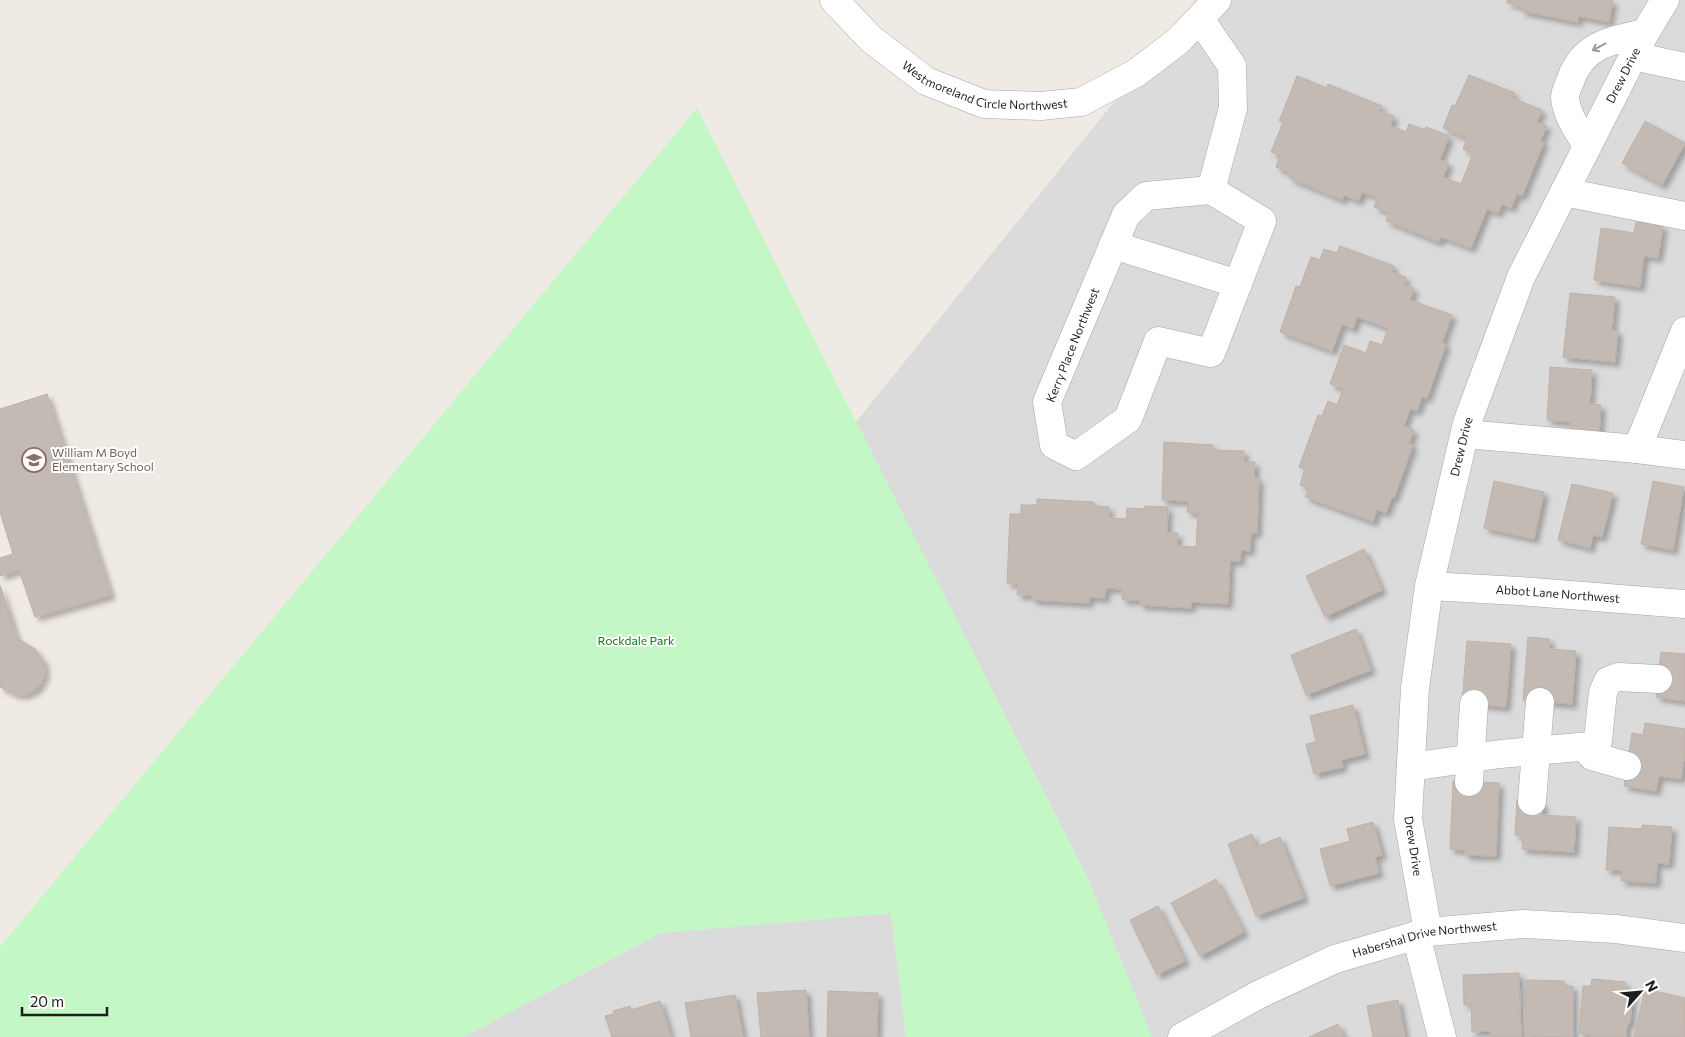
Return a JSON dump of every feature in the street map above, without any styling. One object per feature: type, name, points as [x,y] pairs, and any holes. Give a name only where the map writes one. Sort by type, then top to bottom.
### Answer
[{"type":"street","name":"Westmoreland Circle Northwest","points":[[834,0],[871,39],[926,81],[984,104],[1040,106],[1081,102],[1136,74],[1178,41],[1208,9]]},
{"type":"street","name":"Drew Drive","points":[[1442,1037],[1422,933],[1408,819],[1415,688],[1429,586],[1467,422],[1521,277],[1639,45],[1665,0]]},
{"type":"street","points":[[1208,9],[1232,66],[1233,108],[1211,190]]},
{"type":"street","points":[[1587,146],[1569,114],[1565,96],[1574,69],[1587,53],[1611,40],[1639,45],[1685,67]]},
{"type":"street","name":"Kerry Place Northwest","points":[[1211,190],[1262,221],[1211,353],[1158,341],[1128,419],[1076,456],[1054,445],[1047,402],[1126,215],[1146,196],[1211,190]]},
{"type":"street","points":[[1564,192],[1685,216]]},
{"type":"street","points":[[1114,245],[1238,284]]},
{"type":"street","points":[[1637,449],[1685,331]]},
{"type":"street","points":[[1465,434],[1685,455]]},
{"type":"street","name":"Abbot Lane Northwest","points":[[1429,586],[1685,604]]},
{"type":"street","points":[[1410,767],[1470,770],[1536,751],[1592,746],[1598,740],[1603,692],[1608,681],[1618,677],[1658,679]]},
{"type":"street","points":[[1532,801],[1540,702]]},
{"type":"street","points":[[1470,770],[1474,704]]},
{"type":"street","points":[[1584,747],[1592,756],[1627,766]]},
{"type":"street","name":"Habershal Drive Northwest","points":[[1182,1037],[1233,1007],[1335,959],[1422,933],[1523,924],[1616,928],[1685,938]]},
{"type":"shaded area","points":[[1196,0],[1685,0],[1685,1037],[1152,1037],[1087,877],[856,422]]},
{"type":"shaded area","points":[[891,913],[906,1037],[463,1037],[661,933]]},
{"type":"green space","name":"Rockdale Park","points":[[697,108],[1087,877],[1152,1037],[906,1037],[891,913],[661,933],[463,1037],[0,1037],[0,947]]},
{"type":"building","points":[[1507,0],[1613,0],[1609,22],[1578,16],[1578,22],[1521,11],[1523,6],[1507,3]]},
{"type":"building","points":[[1469,75],[1515,93],[1512,98],[1542,110],[1537,122],[1547,126],[1540,141],[1544,142],[1522,196],[1517,194],[1511,208],[1502,204],[1498,213],[1487,209],[1471,248],[1441,237],[1439,242],[1386,221],[1389,213],[1374,207],[1378,198],[1362,192],[1358,201],[1344,195],[1342,200],[1289,178],[1291,173],[1276,167],[1280,156],[1271,152],[1283,122],[1279,121],[1297,76],[1327,88],[1328,84],[1382,106],[1380,111],[1394,116],[1390,126],[1406,132],[1409,124],[1425,130],[1426,127],[1449,136],[1440,160],[1449,163],[1443,177],[1461,184],[1473,154],[1463,149],[1467,138],[1443,128],[1452,105],[1455,106]]},
{"type":"building","points":[[1645,121],[1685,143],[1662,185],[1622,163]]},
{"type":"building","points":[[1636,222],[1663,226],[1658,258],[1644,256],[1640,287],[1594,280],[1601,228],[1634,233]]},
{"type":"building","points":[[1340,246],[1394,266],[1392,272],[1406,277],[1404,285],[1414,288],[1410,300],[1452,315],[1442,343],[1446,344],[1427,398],[1422,397],[1417,411],[1410,409],[1404,426],[1414,430],[1409,443],[1413,445],[1394,498],[1392,497],[1386,513],[1377,510],[1373,522],[1305,497],[1309,489],[1300,485],[1305,469],[1299,467],[1318,415],[1322,416],[1328,401],[1337,405],[1343,389],[1330,384],[1344,345],[1366,353],[1370,341],[1382,345],[1388,328],[1357,317],[1353,329],[1342,324],[1332,351],[1280,332],[1296,286],[1300,287],[1311,257],[1320,260],[1324,249],[1337,253]]},
{"type":"building","points":[[1570,293],[1615,297],[1612,330],[1618,331],[1615,362],[1563,357]]},
{"type":"building","points":[[1550,367],[1592,370],[1590,404],[1601,405],[1599,435],[1571,433],[1571,422],[1547,420]]},
{"type":"building","name":"William M Boyd Elementary School","points":[[47,394],[111,595],[35,617],[19,570],[0,576],[0,558],[13,554],[0,512],[0,409]]},
{"type":"building","points":[[1164,442],[1213,445],[1212,450],[1244,451],[1244,462],[1255,462],[1254,478],[1259,478],[1257,533],[1251,533],[1250,551],[1241,550],[1240,561],[1230,561],[1228,604],[1191,602],[1191,608],[1140,605],[1140,600],[1122,600],[1122,589],[1106,588],[1105,598],[1089,597],[1089,603],[1032,600],[1032,595],[1017,595],[1018,584],[1007,583],[1010,514],[1021,514],[1021,505],[1037,505],[1037,499],[1094,502],[1094,506],[1109,507],[1109,518],[1126,519],[1127,508],[1144,509],[1145,506],[1168,507],[1167,533],[1178,533],[1177,546],[1196,547],[1198,513],[1187,512],[1188,501],[1162,500]]},
{"type":"building","points":[[1494,481],[1544,492],[1534,539],[1484,528]]},
{"type":"building","points":[[1653,481],[1684,487],[1673,550],[1641,544]]},
{"type":"building","points":[[1572,484],[1613,493],[1602,537],[1593,535],[1590,548],[1558,540]]},
{"type":"building","points":[[1364,549],[1382,590],[1325,617],[1306,576]]},
{"type":"building","points":[[0,585],[17,638],[35,649],[44,661],[45,672],[42,682],[35,690],[24,695],[14,694],[0,687]]},
{"type":"building","points":[[1356,629],[1371,670],[1306,695],[1291,655]]},
{"type":"building","points":[[1528,637],[1550,639],[1549,649],[1576,651],[1572,704],[1523,700]]},
{"type":"building","points":[[1467,641],[1511,644],[1506,707],[1462,703]]},
{"type":"building","points":[[1661,652],[1685,654],[1685,701],[1656,697]]},
{"type":"building","points":[[1353,705],[1365,754],[1341,760],[1343,767],[1314,774],[1306,744],[1316,742],[1310,716]]},
{"type":"building","points":[[1645,723],[1685,729],[1685,752],[1681,779],[1659,776],[1656,791],[1624,786],[1632,733],[1643,735]]},
{"type":"building","points":[[1453,781],[1499,783],[1496,856],[1465,855],[1465,850],[1450,849]]},
{"type":"building","points":[[1517,800],[1543,802],[1542,815],[1576,817],[1574,852],[1522,849],[1523,836],[1515,835]]},
{"type":"building","points":[[1373,822],[1382,855],[1375,857],[1379,873],[1330,886],[1320,849],[1350,841],[1347,829]]},
{"type":"building","points":[[1642,825],[1672,827],[1669,864],[1657,863],[1656,883],[1621,881],[1622,870],[1606,870],[1609,827],[1642,829]]},
{"type":"building","points":[[1252,834],[1256,847],[1280,837],[1304,898],[1256,916],[1228,844]]},
{"type":"building","points":[[1216,879],[1244,932],[1200,956],[1171,903]]},
{"type":"building","points":[[1158,906],[1185,961],[1157,975],[1130,920]]},
{"type":"building","points":[[1519,973],[1521,1037],[1490,1037],[1490,1031],[1472,1032],[1471,1004],[1464,1005],[1463,975]]},
{"type":"building","points":[[1592,979],[1625,982],[1625,989],[1633,990],[1630,1024],[1627,1024],[1626,1037],[1590,1037],[1591,1034],[1579,1033],[1583,986],[1591,986]]},
{"type":"building","points":[[1526,980],[1564,981],[1564,986],[1573,986],[1573,1037],[1525,1036]]},
{"type":"building","points":[[1645,989],[1685,998],[1684,1037],[1634,1037]]},
{"type":"building","points":[[806,990],[809,1037],[761,1037],[757,993]]},
{"type":"building","points":[[828,991],[878,993],[877,1037],[827,1037]]},
{"type":"building","points":[[735,995],[743,1037],[691,1037],[685,1003]]},
{"type":"building","points":[[1398,1000],[1405,1037],[1373,1037],[1367,1006]]},
{"type":"building","points":[[660,1001],[671,1037],[612,1037],[605,1016],[614,1014],[613,1011],[630,1006],[631,1010]]},
{"type":"building","points":[[1338,1024],[1344,1037],[1309,1037]]},
{"type":"place","name":"William M Boyd Elementary School","points":[[34,460]]}]
